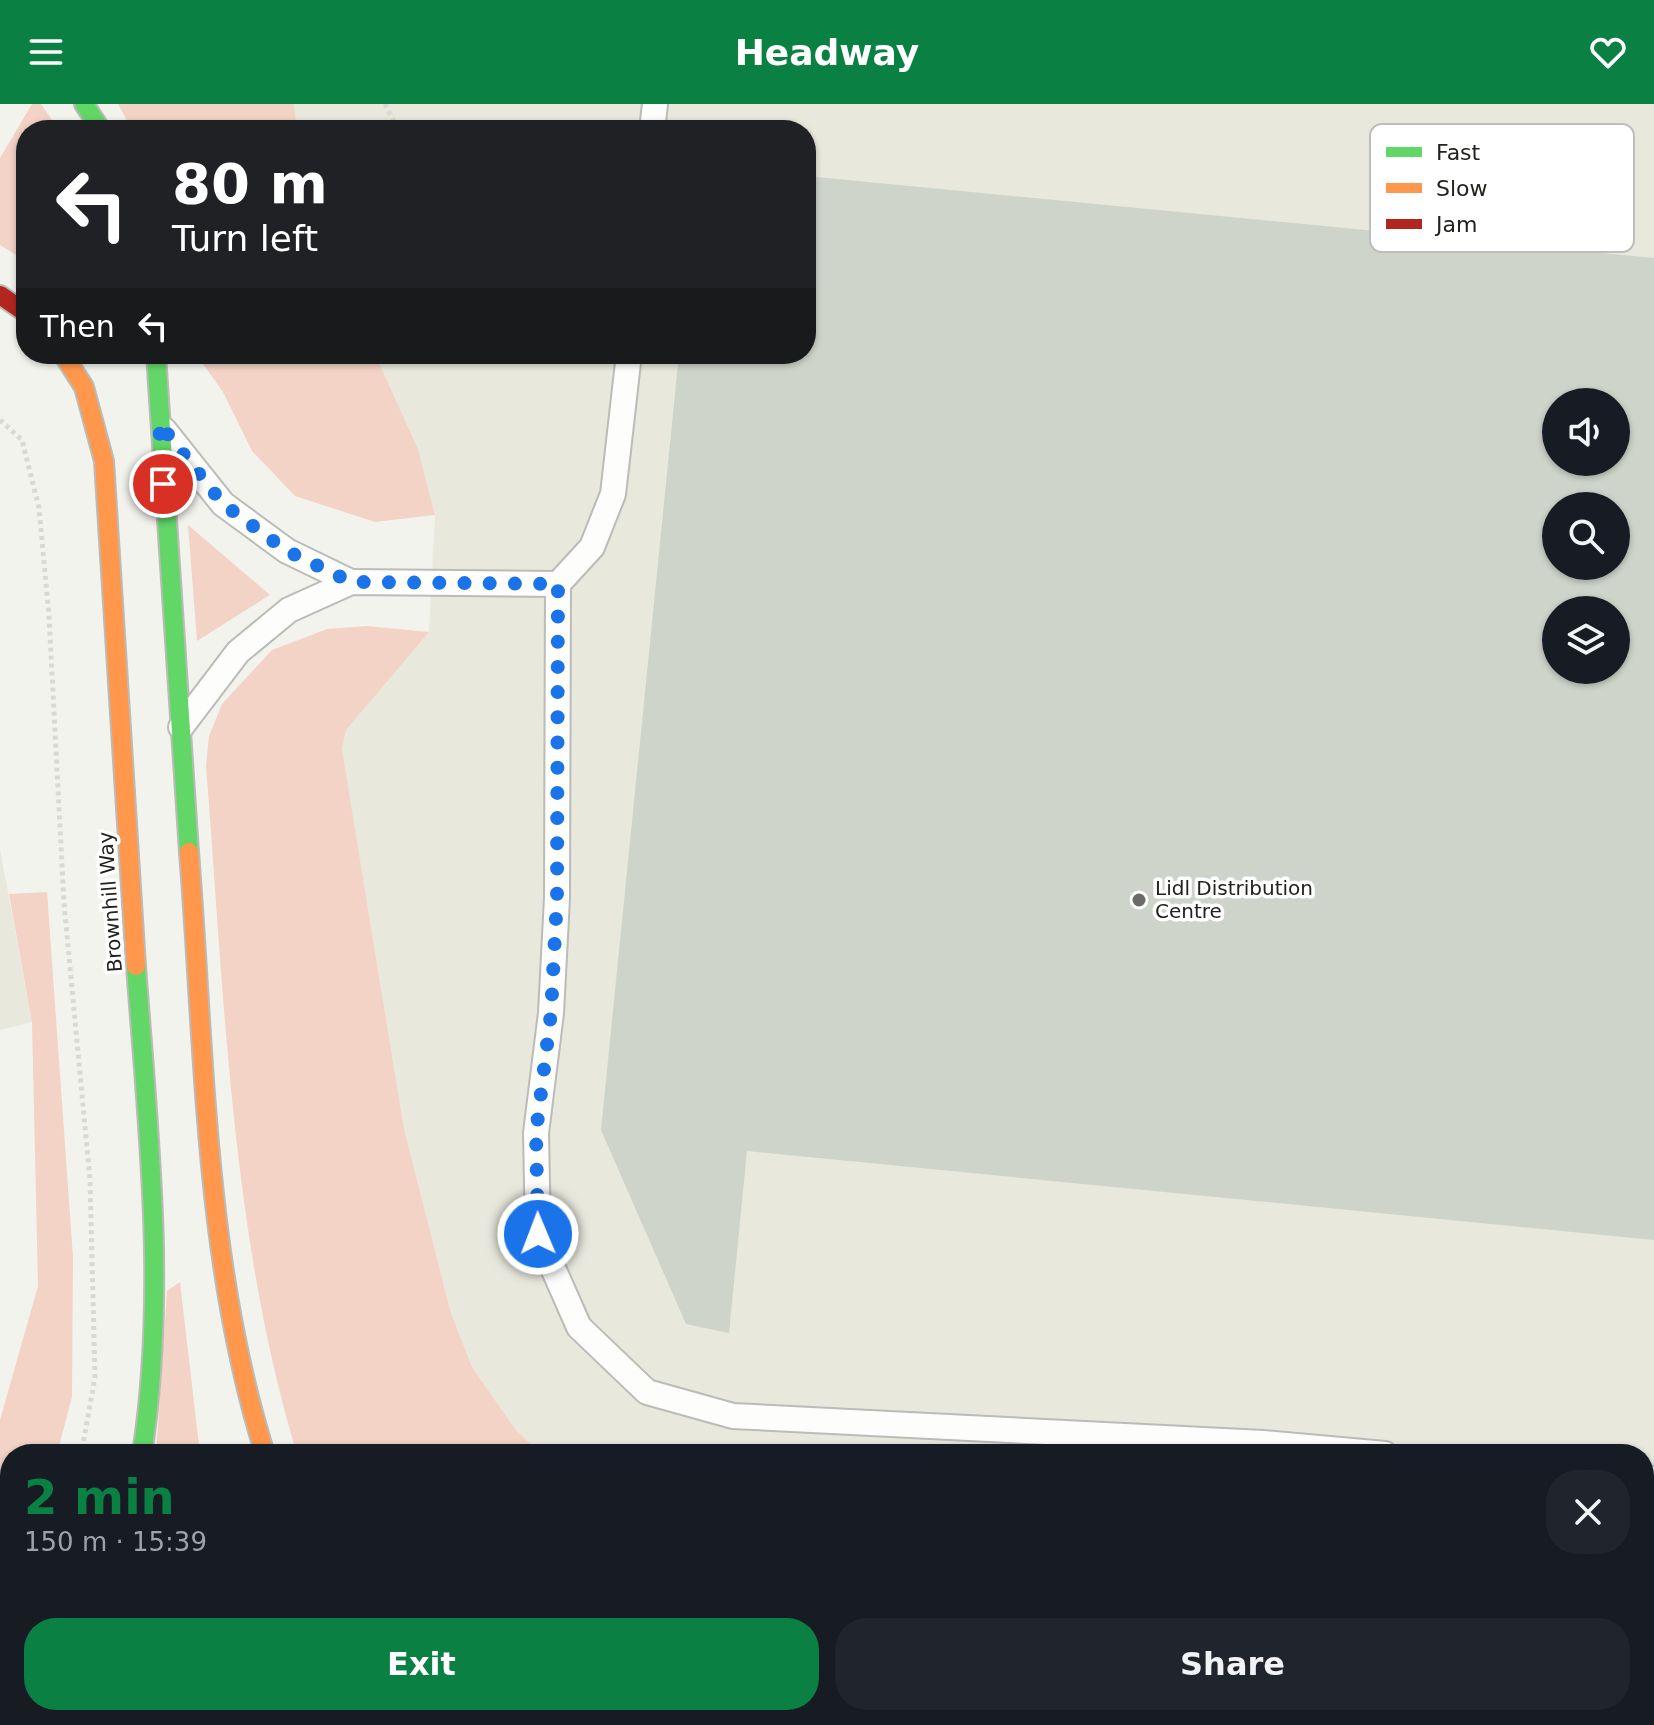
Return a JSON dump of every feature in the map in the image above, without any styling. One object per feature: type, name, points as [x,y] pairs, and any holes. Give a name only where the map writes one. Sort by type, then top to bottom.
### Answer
[{"type":"street","name":"Brownhill Way","points":[[69,364],[84,387],[104,461],[147,1119],[155,1304],[150,1413],[144,1444]]},
{"type":"street","points":[[156,364],[180,729],[223,1289],[249,1409],[261,1444]]},
{"type":"lane","points":[[628,364],[613,494],[592,547],[558,584],[557,898],[551,1013],[536,1133],[538,1234],[579,1327],[647,1392],[733,1416],[1274,1444]]},
{"type":"lane","points":[[159,423],[223,504],[287,551],[351,582]]},
{"type":"lane","points":[[180,729],[238,652],[289,610],[351,582],[558,584]]},
{"type":"path","points":[[0,420],[22,440],[39,508],[49,616],[64,903],[91,1195],[95,1378],[83,1444]]},
{"type":"shaded area","points":[[32,104],[41,104],[52,120],[23,120]]},
{"type":"shaded area","points":[[118,104],[294,104],[296,120],[127,120]]},
{"type":"shaded area","name":"Lidl Distribution Centre","points":[[294,104],[1654,104],[1654,1444],[531,1444],[515,1429],[472,1367],[451,1313],[404,1129],[342,749],[346,730],[429,631],[435,515],[418,449],[380,364],[816,364],[816,120],[296,120]]},
{"type":"shaded area","points":[[16,131],[16,255],[0,245],[0,158]]},
{"type":"shaded area","points":[[203,364],[380,364],[418,449],[435,515],[375,522],[295,496],[252,451],[223,392]]},
{"type":"shaded area","points":[[188,525],[270,595],[197,641]]},
{"type":"shaded area","points":[[367,626],[429,632],[346,730],[342,749],[404,1129],[451,1313],[472,1367],[515,1429],[531,1444],[294,1444],[275,1372],[257,1287],[244,1201],[225,1026],[206,766],[209,736],[222,704],[272,650],[327,629]]},
{"type":"shaded area","points":[[0,849],[32,1022],[0,1030]]},
{"type":"shaded area","points":[[47,892],[73,1257],[72,1397],[60,1444],[0,1444],[0,1420],[38,1286],[32,1022],[9,894]]},
{"type":"shaded area","points":[[180,1282],[199,1444],[157,1444],[167,1291]]},
{"type":"building","name":"Lidl Distribution Centre","points":[[816,177],[1370,231],[1370,252],[1592,252],[1654,258],[1654,1240],[747,1151],[729,1333],[686,1324],[601,1130],[678,364],[816,364]]},
{"type":"traffic: fast","points":[[84,104],[94,120]]},
{"type":"traffic: fast","points":[[157,364],[189,852]]},
{"type":"traffic: fast","points":[[136,966],[150,1149],[154,1271],[153,1332],[143,1444]]},
{"type":"traffic: slow","points":[[69,364],[84,387],[104,461],[136,966]]},
{"type":"traffic: slow","points":[[189,852],[218,1232],[245,1381],[262,1444]]},
{"type":"traffic: jam","points":[[0,295],[16,306]]},
{"type":"place","name":"Lidl Distribution Centre","points":[[1139,900]]},
{"type":"route","points":[[163,484],[159,423],[223,504],[287,551],[351,582],[558,584],[557,898],[551,1013],[536,1133],[538,1234]]}]
